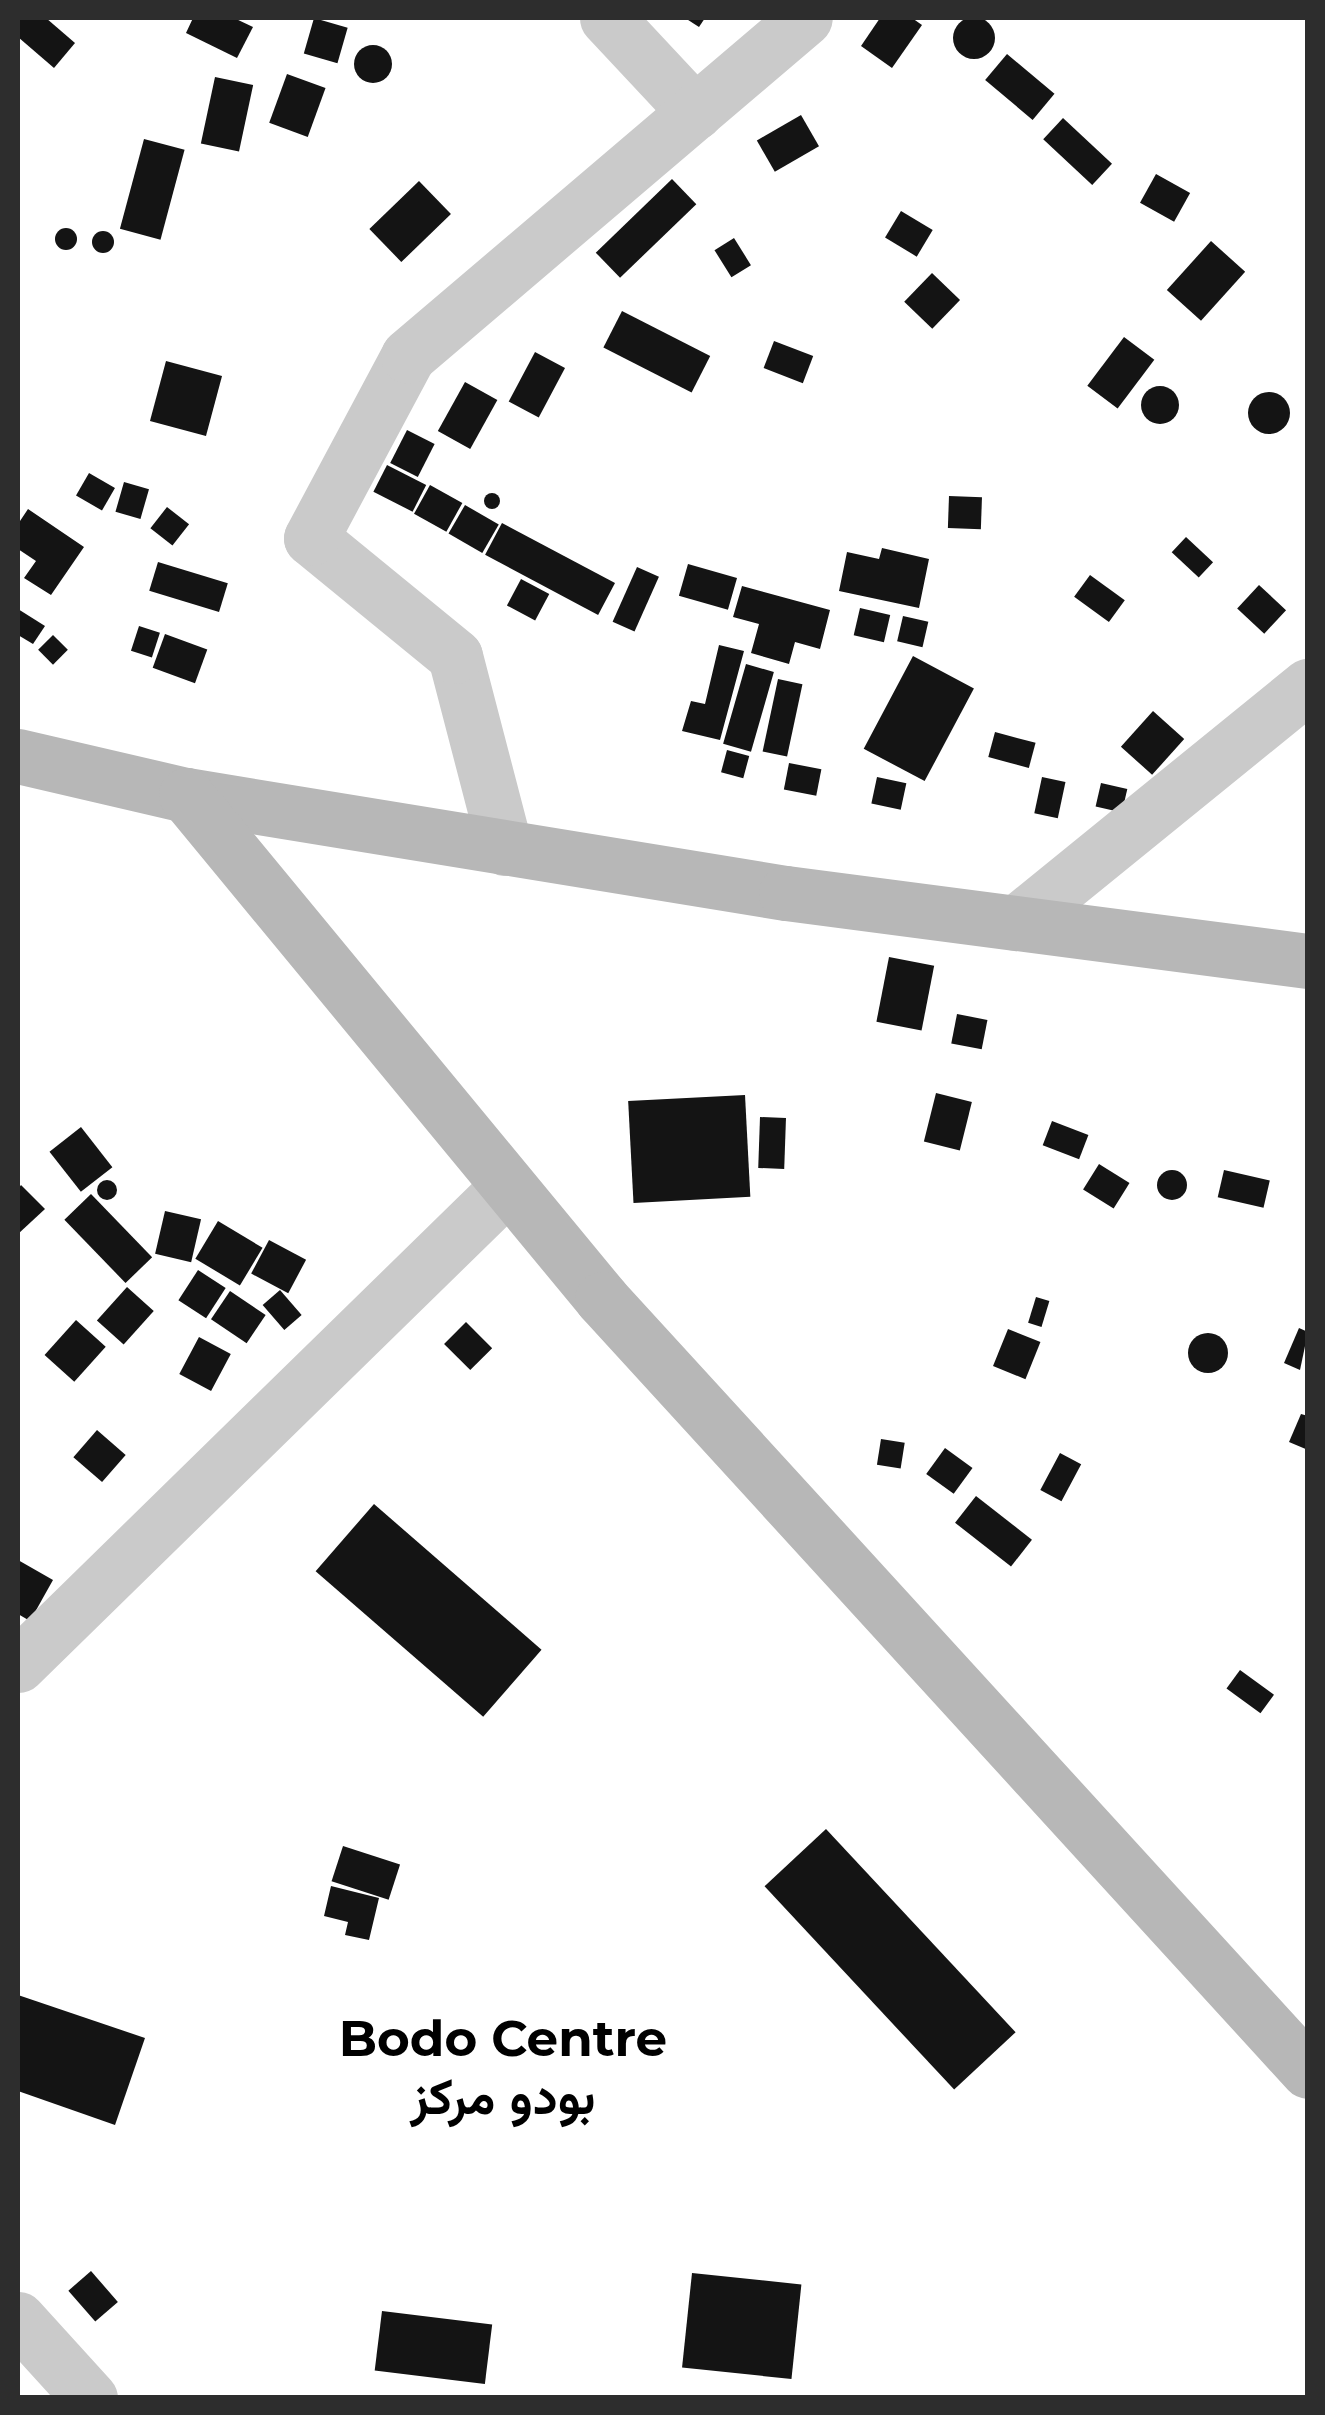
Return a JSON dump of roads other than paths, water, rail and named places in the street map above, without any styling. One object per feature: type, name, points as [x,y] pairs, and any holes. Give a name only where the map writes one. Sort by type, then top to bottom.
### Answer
[{"type":"street","points":[[607,18],[695,112]]},
{"type":"street","points":[[505,848],[455,656],[311,538],[408,356],[805,18]]},
{"type":"street","points":[[1016,923],[1308,686]]},
{"type":"street","points":[[18,756],[186,795],[505,848],[1308,962]]},
{"type":"street","points":[[186,795],[628,1328],[1308,2071]]},
{"type":"street","points":[[18,1664],[508,1186]]},
{"type":"street","points":[[18,2319],[90,2398]]},
{"type":"district","name":"Bodo Centre بودو مركز","points":[[503,2067]]}]
